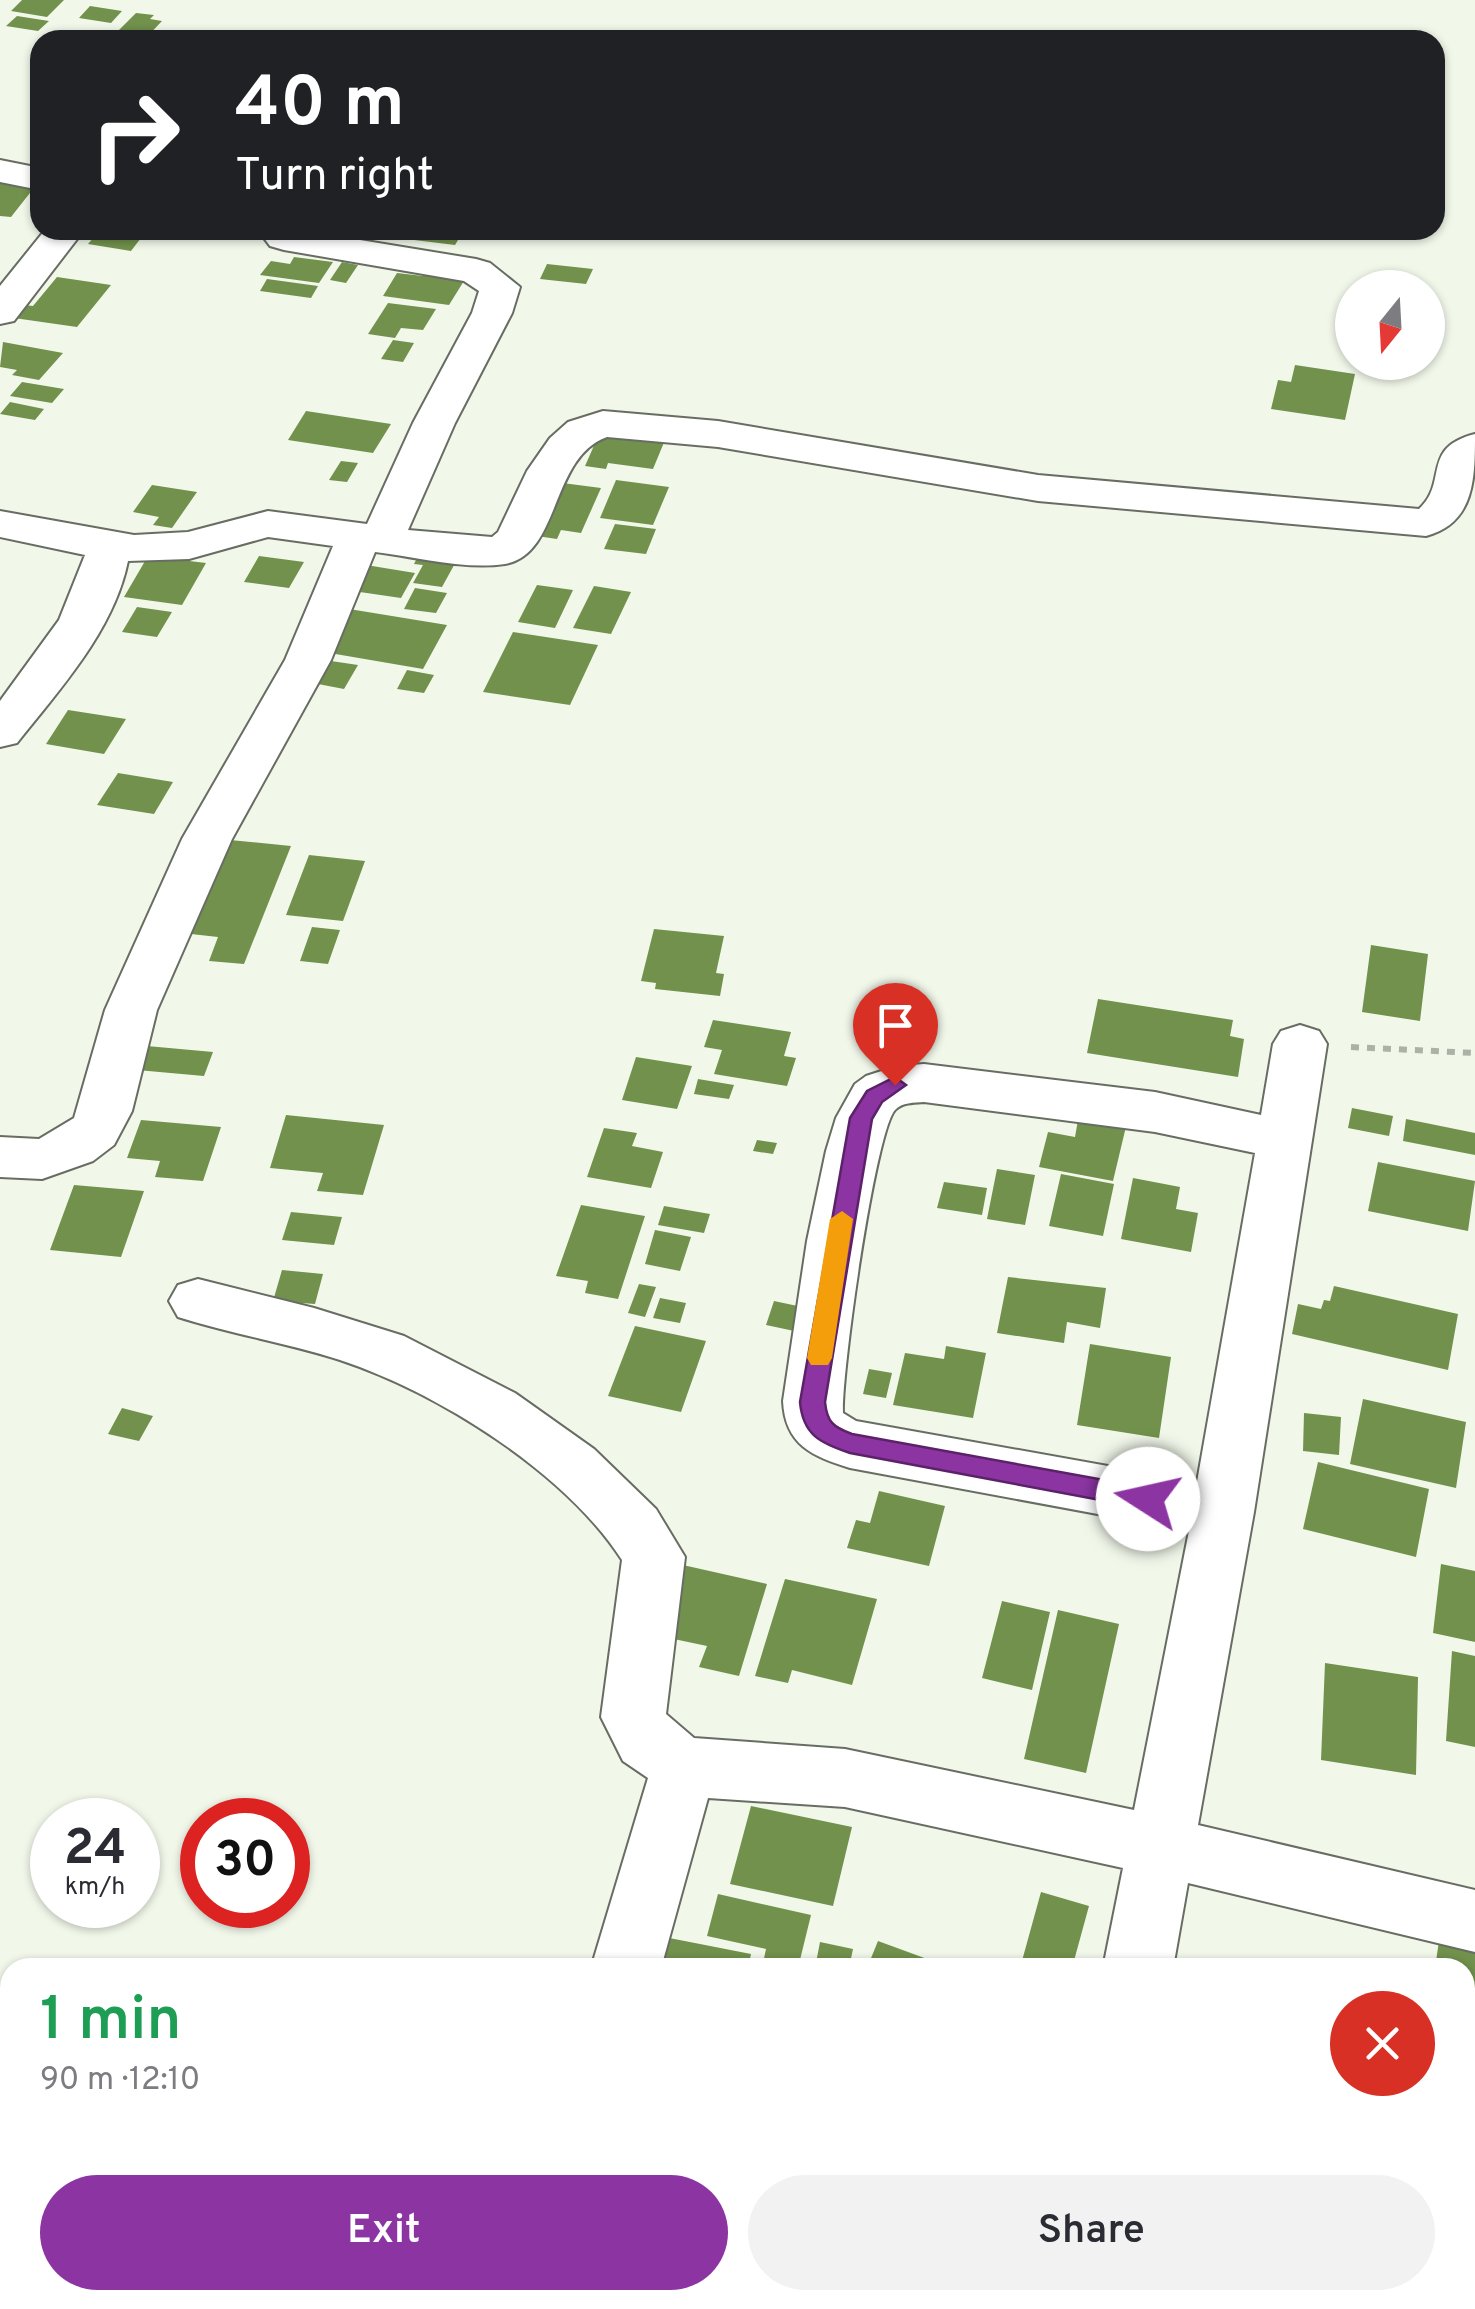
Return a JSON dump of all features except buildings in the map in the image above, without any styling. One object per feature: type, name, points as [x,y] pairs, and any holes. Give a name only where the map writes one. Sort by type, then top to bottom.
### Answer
[{"type":"street","points":[[0,171],[30,177]]},
{"type":"street","points":[[0,312],[57,240]]},
{"type":"street","points":[[0,1157],[42,1159],[74,1148],[95,1131],[104,1112],[131,1010],[206,839],[273,728],[492,313],[500,288],[476,271],[291,240]]},
{"type":"street","points":[[0,524],[152,549],[182,547],[243,526],[268,524],[488,552],[512,546],[548,471],[565,447],[582,431],[603,424],[718,434],[1038,488],[1426,523],[1438,518],[1447,507],[1459,458],[1475,448]]},
{"type":"street","points":[[0,732],[94,600],[105,574],[109,544]]},
{"type":"street","points":[[1140,1958],[1223,1512],[1300,1044]]},
{"type":"street","points":[[1223,1512],[922,1458],[827,1435],[814,1421],[813,1402],[851,1161],[861,1118],[874,1097],[895,1085],[924,1083],[1155,1112],[1286,1140]]},
{"type":"street","points":[[198,1302],[284,1322],[387,1353],[544,1442],[611,1500],[642,1535],[654,1557],[633,1717],[639,1737],[657,1753],[713,1770],[841,1778],[1162,1847],[1475,1921]]},
{"type":"street","points":[[629,1958],[685,1764]]},
{"type":"path","points":[[1300,1044],[1475,1053]]},
{"type":"slow traffic","points":[[820,1358],[842,1219]]},
{"type":"route","points":[[895,1085],[874,1097],[861,1118],[813,1402],[814,1421],[827,1435],[850,1444],[1148,1499]]}]
